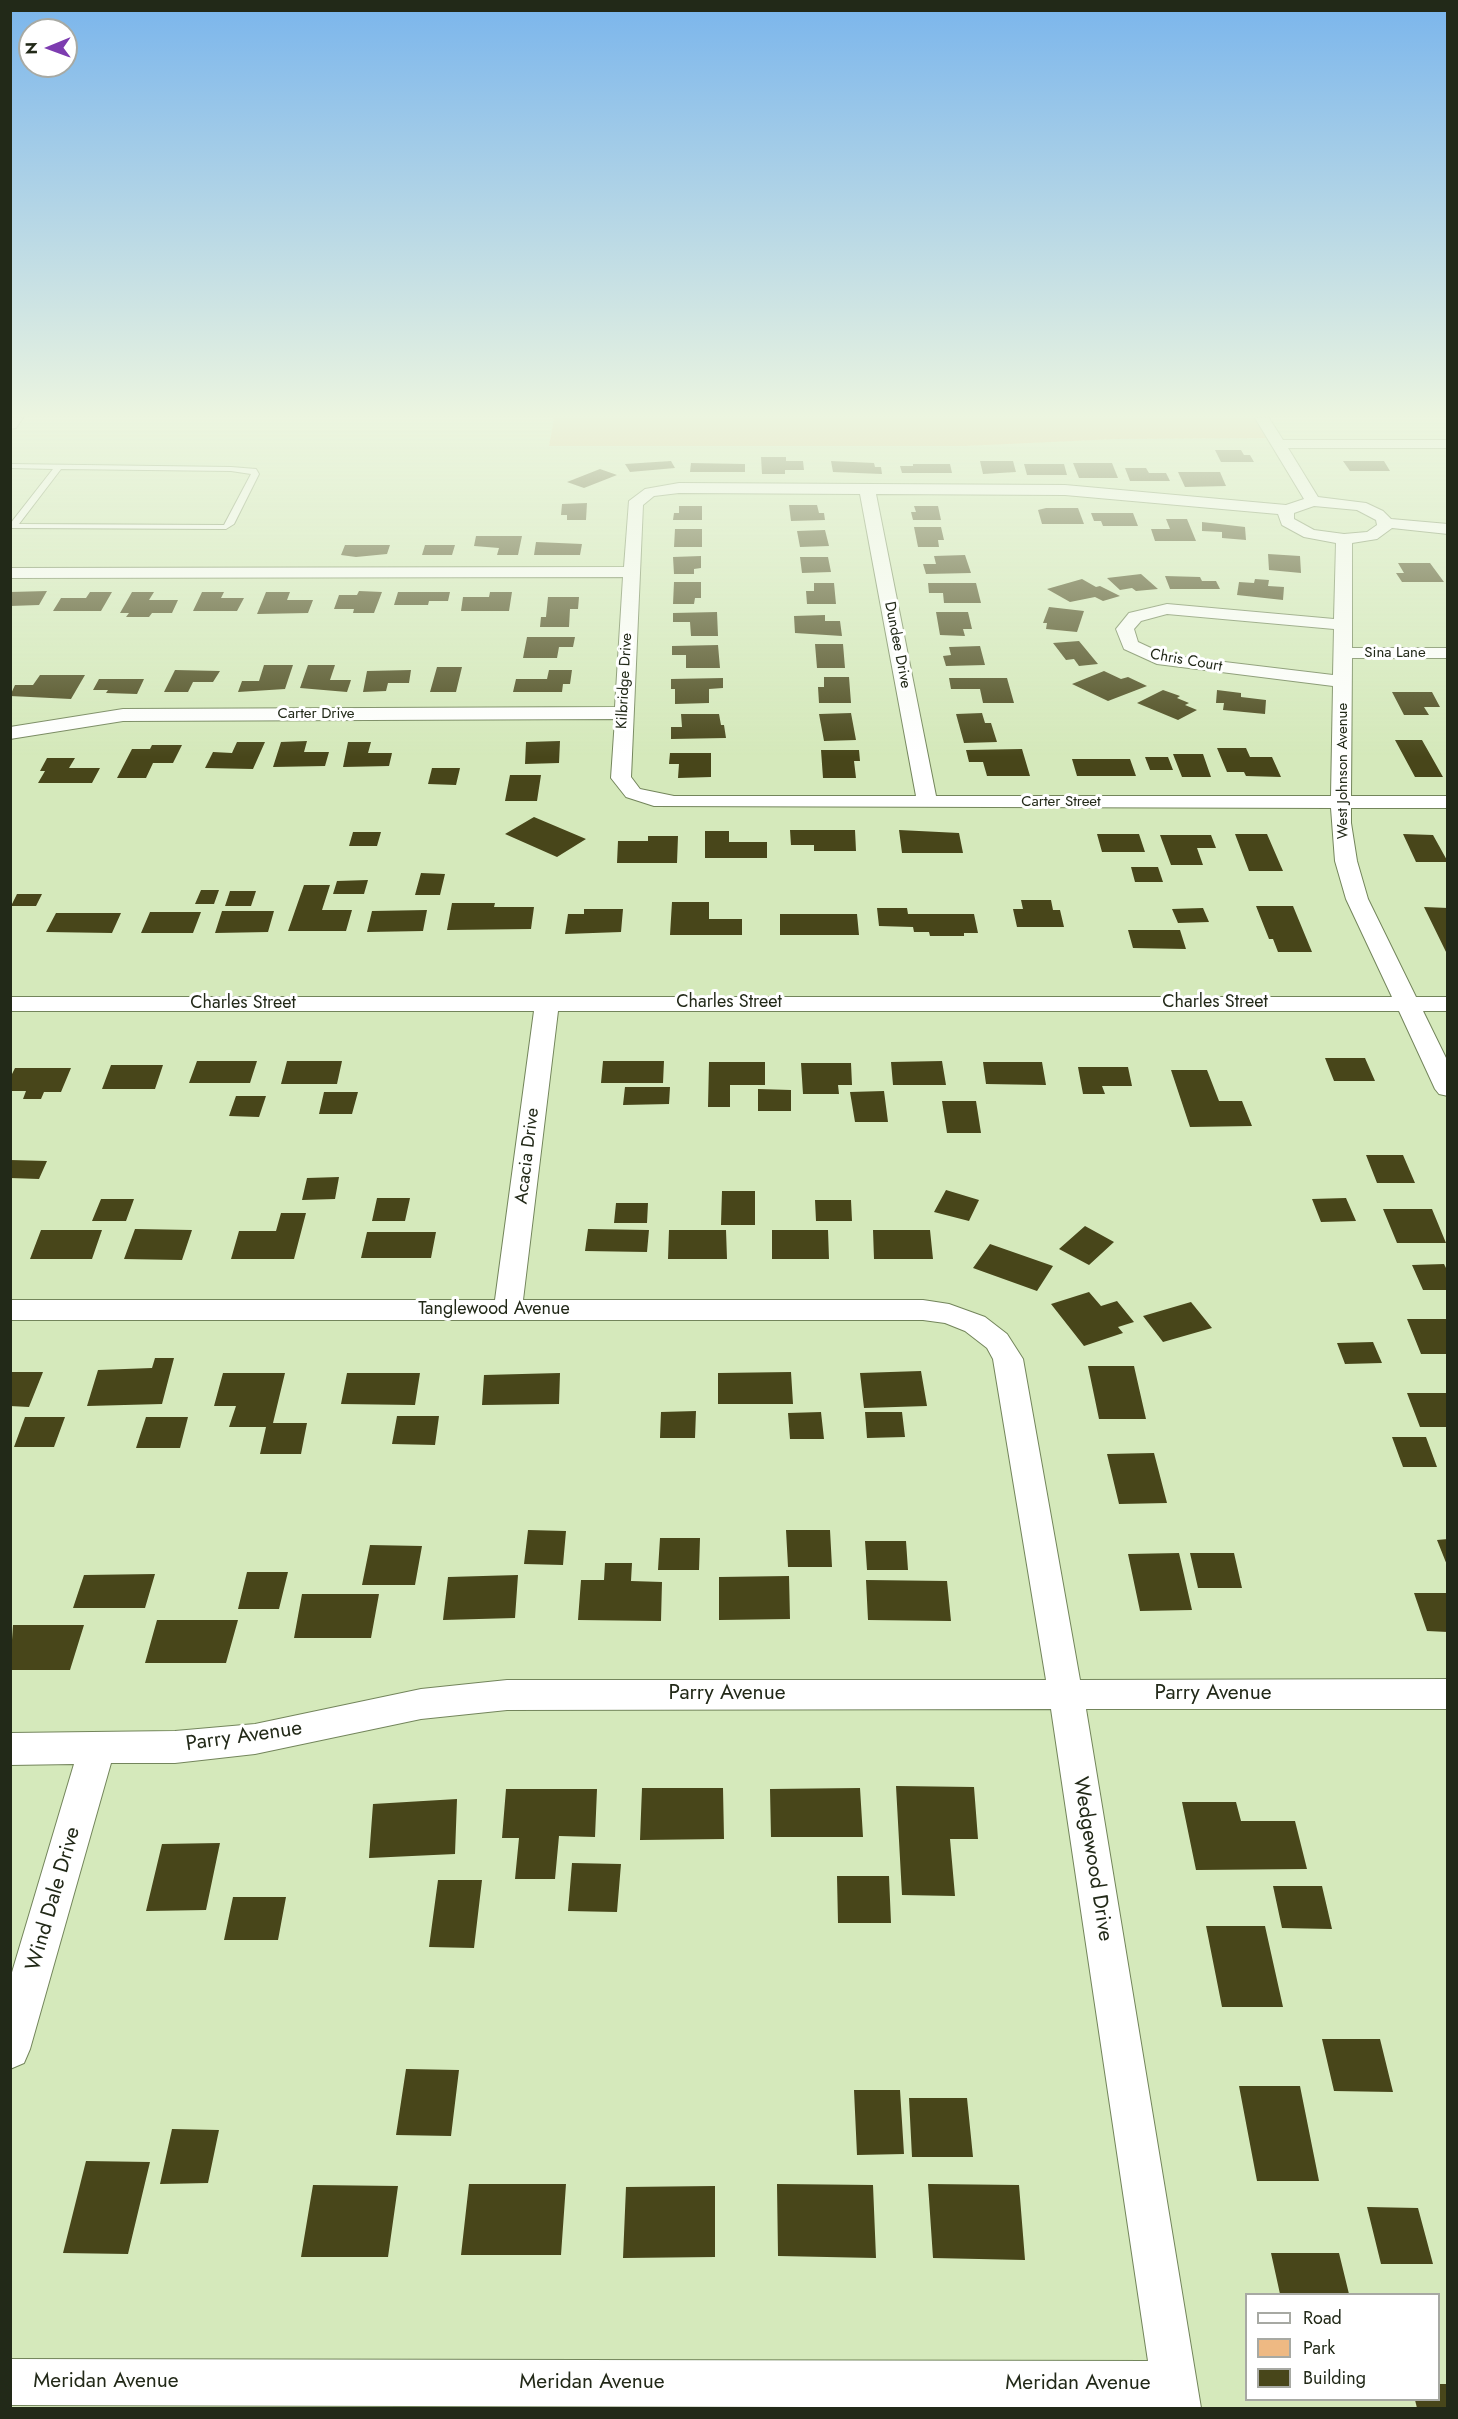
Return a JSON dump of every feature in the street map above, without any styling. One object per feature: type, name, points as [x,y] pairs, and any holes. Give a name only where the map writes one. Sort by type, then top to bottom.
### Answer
[{"type":"street","name":"Kilbridge Drive","points":[[634,531],[620,775],[626,787],[643,797],[674,802]]},
{"type":"street","name":"Dundee Drive","points":[[875,531],[927,802]]},
{"type":"street","points":[[1306,531],[1344,538],[1371,536],[1380,531]]},
{"type":"street","name":"West Johnson Avenue","points":[[1344,538],[1341,802],[1346,861],[1358,899],[1448,1089]]},
{"type":"street","points":[[10,573],[632,572]]},
{"type":"street","name":"Chris Court","points":[[1343,682],[1163,660],[1141,652],[1130,645],[1125,630],[1135,617],[1167,609],[1344,625]]},
{"type":"street","name":"Sina Lane","points":[[1343,653],[1448,653]]},
{"type":"street","name":"Carter Drive","points":[[10,733],[123,715],[624,713]]},
{"type":"street","name":"Carter Street","points":[[674,802],[1448,802]]},
{"type":"street","name":"Acacia Drive","points":[[508,1310],[547,1003]]},
{"type":"street","name":"Charles Street","points":[[10,1004],[1448,1004]]},
{"type":"street","name":"Tanglewood Avenue","points":[[10,1310],[923,1310],[950,1314],[975,1324]]},
{"type":"street","name":"Wedgewood Drive","points":[[975,1324],[997,1341],[1008,1359],[1065,1694],[1176,2396]]},
{"type":"street","name":"Parry Avenue","points":[[10,1749],[176,1747],[255,1739],[421,1704],[507,1695],[1448,1694]]},
{"type":"street","name":"Wind Dale Drive","points":[[10,2049],[97,1748]]},
{"type":"street","name":"Meridan Avenue","points":[[10,2382],[1176,2396]]},
{"type":"building","points":[[675,531],[702,531],[702,547],[674,547]]},
{"type":"building","points":[[797,531],[825,531],[829,546],[800,547]]},
{"type":"building","points":[[915,531],[942,531],[944,540],[938,540],[939,547],[918,547]]},
{"type":"building","points":[[1152,531],[1192,531],[1196,541],[1155,541]]},
{"type":"building","points":[[1202,531],[1245,531],[1246,540],[1222,538],[1222,532]]},
{"type":"building","points":[[476,536],[522,536],[518,555],[497,555],[499,548],[474,546]]},
{"type":"building","points":[[536,542],[582,544],[580,555],[534,555]]},
{"type":"building","points":[[345,545],[390,545],[387,554],[356,557],[341,555]]},
{"type":"building","points":[[425,545],[455,545],[452,555],[422,555]]},
{"type":"building","points":[[1268,554],[1300,556],[1301,573],[1269,570]]},
{"type":"building","points":[[965,555],[971,573],[926,574],[923,564],[936,564],[934,556]]},
{"type":"building","points":[[701,556],[701,568],[694,569],[694,574],[674,574],[673,557]]},
{"type":"building","points":[[800,557],[828,557],[831,572],[802,573]]},
{"type":"building","points":[[1398,563],[1430,563],[1444,582],[1402,582],[1396,573],[1404,573]]},
{"type":"building","points":[[1141,574],[1158,589],[1120,590],[1107,578]]},
{"type":"building","points":[[1165,576],[1200,577],[1202,581],[1216,581],[1220,589],[1170,589]]},
{"type":"building","points":[[1082,579],[1120,596],[1103,601],[1095,597],[1070,602],[1047,589]]},
{"type":"building","points":[[1255,579],[1269,580],[1268,586],[1284,587],[1283,600],[1237,595],[1239,582],[1254,583]]},
{"type":"building","points":[[674,582],[701,582],[701,598],[695,598],[694,604],[673,604]]},
{"type":"building","points":[[814,583],[834,583],[836,604],[807,604],[806,591],[814,591]]},
{"type":"building","points":[[928,583],[976,583],[981,603],[944,603],[943,593],[929,593]]},
{"type":"building","points":[[47,591],[39,605],[10,606],[10,592]]},
{"type":"building","points":[[359,591],[382,592],[374,613],[353,613],[354,609],[334,609],[339,595],[357,595]]},
{"type":"building","points":[[90,592],[112,592],[101,611],[53,611],[61,598],[86,598]]},
{"type":"building","points":[[132,592],[154,592],[149,600],[178,600],[172,613],[152,613],[149,617],[126,617],[129,613],[120,613]]},
{"type":"building","points":[[202,592],[224,592],[221,598],[244,598],[237,611],[193,611]]},
{"type":"building","points":[[266,592],[290,592],[287,600],[313,600],[308,613],[257,614]]},
{"type":"building","points":[[398,592],[450,592],[448,601],[429,601],[428,605],[394,605]]},
{"type":"building","points":[[490,592],[512,592],[509,611],[461,611],[463,597],[489,597]]},
{"type":"building","points":[[548,597],[579,597],[578,609],[570,609],[569,627],[540,627],[541,617],[546,617]]},
{"type":"building","points":[[1049,607],[1084,611],[1077,632],[1046,629],[1047,623],[1043,623]]},
{"type":"building","points":[[717,612],[718,636],[691,636],[690,622],[673,622],[673,613]]},
{"type":"building","points":[[936,612],[968,612],[972,629],[963,629],[965,636],[940,635]]},
{"type":"building","points":[[825,615],[825,621],[840,621],[842,636],[795,633],[794,616]]},
{"type":"building","points":[[527,637],[575,637],[573,647],[559,647],[557,658],[523,658]]},
{"type":"building","points":[[1079,641],[1098,664],[1079,666],[1074,659],[1066,660],[1053,643]]},
{"type":"building","points":[[815,644],[843,644],[845,668],[817,668]]},
{"type":"building","points":[[718,645],[720,668],[686,668],[686,655],[672,655],[672,646]]},
{"type":"building","points":[[980,646],[985,665],[946,666],[943,656],[951,655],[949,647]]},
{"type":"building","points":[[264,665],[293,665],[285,689],[238,692],[242,681],[259,681]]},
{"type":"building","points":[[308,665],[335,665],[330,680],[351,680],[347,692],[300,688]]},
{"type":"building","points":[[437,667],[462,667],[456,692],[430,692]]},
{"type":"building","points":[[175,670],[220,671],[213,682],[193,682],[188,692],[164,692]]},
{"type":"building","points":[[411,670],[409,683],[388,683],[386,691],[363,692],[367,671]]},
{"type":"building","points":[[549,670],[572,670],[570,684],[563,684],[562,692],[513,692],[516,679],[547,679]]},
{"type":"building","points":[[1104,671],[1121,679],[1128,677],[1147,686],[1108,701],[1072,684]]},
{"type":"building","points":[[40,675],[85,675],[71,699],[10,696],[15,685],[33,685]]},
{"type":"building","points":[[824,677],[849,677],[851,703],[819,703],[818,687],[824,687]]},
{"type":"building","points":[[723,678],[723,688],[709,689],[709,703],[675,704],[675,689],[671,689],[671,679]]},
{"type":"building","points":[[949,678],[1007,678],[1014,703],[983,703],[980,689],[951,689]]},
{"type":"building","points":[[99,679],[144,679],[137,694],[106,693],[108,690],[93,690]]},
{"type":"building","points":[[1163,690],[1180,696],[1177,698],[1189,703],[1185,705],[1197,710],[1178,720],[1137,703]]},
{"type":"building","points":[[1217,690],[1241,693],[1241,697],[1266,700],[1265,714],[1223,710],[1224,703],[1216,703]]},
{"type":"building","points":[[1392,692],[1432,692],[1440,707],[1424,707],[1429,715],[1404,715]]},
{"type":"building","points":[[851,713],[856,740],[824,741],[819,714]]},
{"type":"building","points":[[982,713],[985,723],[991,723],[997,742],[964,743],[956,714]]},
{"type":"building","points":[[681,714],[719,714],[726,738],[671,739],[671,727],[682,727]]},
{"type":"building","points":[[1395,740],[1422,740],[1443,777],[1415,777]]},
{"type":"building","points":[[307,741],[304,752],[329,752],[325,766],[273,767],[281,742]]},
{"type":"building","points":[[560,741],[559,763],[525,764],[526,742]]},
{"type":"building","points":[[237,742],[265,742],[253,769],[205,768],[213,752],[232,753]]},
{"type":"building","points":[[348,742],[371,742],[368,753],[392,753],[389,766],[343,767]]},
{"type":"building","points":[[152,745],[182,745],[173,763],[153,763],[146,778],[117,778],[132,749],[150,749]]},
{"type":"building","points":[[1217,748],[1246,748],[1250,757],[1272,757],[1281,777],[1246,776],[1244,772],[1227,772]]},
{"type":"building","points":[[1022,749],[1030,776],[987,776],[983,762],[969,762],[966,750]]},
{"type":"building","points":[[821,750],[859,750],[860,761],[854,761],[856,778],[823,778]]},
{"type":"building","points":[[670,753],[711,753],[711,777],[678,778],[679,764],[669,764]]},
{"type":"building","points":[[1173,754],[1203,754],[1211,777],[1182,777]]},
{"type":"building","points":[[1145,757],[1168,757],[1173,770],[1150,770]]},
{"type":"building","points":[[47,758],[75,758],[69,768],[100,768],[92,783],[38,783],[45,771],[40,771]]},
{"type":"building","points":[[1072,759],[1130,759],[1136,776],[1077,776]]},
{"type":"building","points":[[432,768],[460,768],[456,785],[428,784]]},
{"type":"building","points":[[510,775],[541,775],[537,801],[505,801]]},
{"type":"building","points":[[534,817],[586,839],[557,857],[505,834]]},
{"type":"building","points":[[790,830],[855,830],[856,851],[814,851],[814,845],[791,845]]},
{"type":"building","points":[[899,830],[959,833],[963,853],[902,853]]},
{"type":"building","points":[[705,831],[729,831],[729,842],[767,842],[767,858],[705,858]]},
{"type":"building","points":[[353,832],[381,832],[377,846],[349,846]]},
{"type":"building","points":[[1097,834],[1139,834],[1145,852],[1102,852]]},
{"type":"building","points":[[1235,834],[1267,834],[1283,871],[1249,871]]},
{"type":"building","points":[[1403,834],[1433,835],[1448,862],[1416,862]]},
{"type":"building","points":[[1160,835],[1211,835],[1216,848],[1197,848],[1203,865],[1171,865]]},
{"type":"building","points":[[648,836],[678,836],[677,863],[617,863],[618,841],[648,841]]},
{"type":"building","points":[[1131,867],[1158,867],[1163,882],[1135,882]]},
{"type":"building","points":[[421,873],[445,874],[440,895],[415,895]]},
{"type":"building","points":[[368,880],[364,894],[333,894],[337,881]]},
{"type":"building","points":[[304,885],[330,885],[322,910],[352,910],[346,931],[288,931]]},
{"type":"building","points":[[201,890],[219,890],[214,904],[195,904]]},
{"type":"building","points":[[230,891],[256,891],[251,906],[225,906]]},
{"type":"building","points":[[17,894],[42,894],[36,906],[11,906]]},
{"type":"building","points":[[1021,900],[1051,900],[1053,910],[1060,910],[1064,927],[1017,927],[1013,909],[1023,909]]},
{"type":"building","points":[[672,902],[709,902],[709,919],[742,919],[742,935],[670,935]]},
{"type":"building","points":[[452,903],[495,903],[494,907],[534,907],[531,929],[447,930]]},
{"type":"building","points":[[1256,906],[1293,906],[1312,952],[1278,952],[1273,939],[1269,939]]},
{"type":"building","points":[[1424,907],[1448,908],[1448,956]]},
{"type":"building","points":[[877,908],[907,908],[908,914],[974,914],[978,933],[964,933],[964,936],[930,936],[929,932],[914,932],[913,927],[879,926]]},
{"type":"building","points":[[1203,908],[1209,922],[1178,923],[1172,909]]},
{"type":"building","points":[[584,909],[623,909],[621,932],[565,934],[568,914],[584,914]]},
{"type":"building","points":[[427,910],[423,931],[367,932],[372,911]]},
{"type":"building","points":[[222,911],[274,911],[268,932],[215,933]]},
{"type":"building","points":[[150,912],[201,912],[193,933],[141,933]]},
{"type":"building","points":[[56,913],[121,913],[112,933],[46,932]]},
{"type":"building","points":[[780,914],[857,914],[859,935],[780,935]]},
{"type":"building","points":[[1128,930],[1180,930],[1186,949],[1133,948]]},
{"type":"building","points":[[1325,1058],[1365,1058],[1375,1081],[1334,1081]]},
{"type":"building","points":[[197,1061],[257,1061],[250,1083],[189,1083]]},
{"type":"building","points":[[287,1061],[342,1061],[337,1084],[281,1084]]},
{"type":"building","points":[[603,1061],[664,1061],[663,1083],[601,1083]]},
{"type":"building","points":[[942,1061],[946,1085],[893,1085],[891,1062]]},
{"type":"building","points":[[709,1062],[765,1062],[765,1085],[730,1085],[730,1107],[708,1107]]},
{"type":"building","points":[[983,1062],[1042,1062],[1046,1085],[986,1084]]},
{"type":"building","points":[[801,1063],[851,1063],[852,1085],[838,1085],[839,1094],[803,1094]]},
{"type":"building","points":[[111,1065],[163,1065],[155,1089],[102,1089]]},
{"type":"building","points":[[1078,1067],[1128,1067],[1132,1086],[1102,1086],[1105,1094],[1083,1094]]},
{"type":"building","points":[[15,1068],[71,1068],[61,1092],[44,1092],[41,1099],[23,1099],[26,1091],[10,1091],[10,1078]]},
{"type":"building","points":[[1171,1070],[1207,1070],[1219,1101],[1242,1101],[1252,1126],[1190,1127]]},
{"type":"building","points":[[625,1087],[670,1087],[669,1104],[623,1105]]},
{"type":"building","points":[[758,1089],[791,1090],[791,1111],[758,1111]]},
{"type":"building","points":[[884,1091],[888,1122],[855,1122],[850,1092]]},
{"type":"building","points":[[324,1092],[358,1092],[352,1114],[319,1114]]},
{"type":"building","points":[[236,1096],[266,1096],[259,1117],[229,1116]]},
{"type":"building","points":[[942,1101],[976,1101],[981,1133],[947,1133]]},
{"type":"building","points":[[1366,1155],[1403,1155],[1415,1183],[1377,1183]]},
{"type":"building","points":[[10,1160],[47,1161],[39,1179],[10,1178]]},
{"type":"building","points":[[339,1177],[335,1199],[302,1200],[307,1178]]},
{"type":"building","points":[[946,1190],[979,1200],[969,1221],[934,1212]]},
{"type":"building","points":[[722,1191],[755,1191],[755,1225],[721,1225]]},
{"type":"building","points":[[377,1198],[410,1198],[405,1221],[372,1221]]},
{"type":"building","points":[[1346,1198],[1356,1221],[1321,1222],[1312,1199]]},
{"type":"building","points":[[101,1199],[134,1199],[126,1221],[92,1221]]},
{"type":"building","points":[[815,1200],[851,1200],[852,1221],[816,1221]]},
{"type":"building","points":[[616,1203],[648,1203],[647,1223],[614,1223]]},
{"type":"building","points":[[1383,1209],[1432,1209],[1446,1243],[1397,1243]]},
{"type":"building","points":[[281,1213],[306,1213],[294,1259],[231,1259],[239,1231],[276,1231]]},
{"type":"building","points":[[1085,1226],[1114,1242],[1089,1265],[1059,1249]]},
{"type":"building","points":[[135,1229],[192,1230],[182,1260],[124,1259]]},
{"type":"building","points":[[588,1229],[649,1230],[647,1252],[585,1251]]},
{"type":"building","points":[[41,1230],[102,1230],[92,1259],[30,1259]]},
{"type":"building","points":[[669,1230],[726,1230],[727,1259],[668,1259]]},
{"type":"building","points":[[772,1230],[828,1230],[829,1259],[772,1259]]},
{"type":"building","points":[[873,1230],[930,1230],[933,1259],[874,1259]]},
{"type":"building","points":[[367,1232],[436,1232],[431,1258],[361,1258]]},
{"type":"building","points":[[990,1244],[1053,1266],[1037,1291],[973,1268]]},
{"type":"building","points":[[1444,1264],[1448,1272],[1448,1290],[1423,1290],[1412,1265]]},
{"type":"building","points":[[1089,1292],[1101,1306],[1117,1301],[1134,1322],[1118,1327],[1123,1333],[1084,1346],[1051,1304]]},
{"type":"building","points":[[1191,1302],[1212,1328],[1163,1342],[1143,1316]]},
{"type":"building","points":[[1407,1319],[1448,1319],[1448,1354],[1421,1354]]},
{"type":"building","points":[[1373,1342],[1382,1363],[1345,1364],[1337,1343]]},
{"type":"building","points":[[155,1358],[174,1358],[162,1404],[87,1406],[98,1370],[152,1368]]},
{"type":"building","points":[[1088,1366],[1134,1366],[1146,1419],[1099,1419]]},
{"type":"building","points":[[921,1371],[927,1406],[864,1408],[860,1373]]},
{"type":"building","points":[[10,1372],[43,1372],[29,1407],[10,1406]]},
{"type":"building","points":[[791,1372],[793,1404],[718,1404],[718,1373]]},
{"type":"building","points":[[223,1373],[285,1373],[273,1423],[307,1423],[301,1454],[260,1454],[266,1427],[229,1427],[236,1406],[214,1406]]},
{"type":"building","points":[[347,1373],[420,1373],[415,1405],[341,1404]]},
{"type":"building","points":[[560,1373],[559,1404],[482,1405],[484,1375]]},
{"type":"building","points":[[1407,1393],[1448,1393],[1448,1427],[1420,1427]]},
{"type":"building","points":[[696,1411],[695,1438],[660,1438],[661,1412]]},
{"type":"building","points":[[821,1412],[824,1439],[790,1439],[788,1413]]},
{"type":"building","points":[[865,1412],[902,1412],[905,1437],[867,1438]]},
{"type":"building","points":[[397,1416],[439,1416],[435,1445],[392,1444]]},
{"type":"building","points":[[25,1417],[65,1417],[54,1447],[14,1447]]},
{"type":"building","points":[[146,1417],[188,1417],[180,1448],[136,1448]]},
{"type":"building","points":[[1392,1437],[1426,1437],[1437,1467],[1403,1467]]},
{"type":"building","points":[[1154,1453],[1167,1503],[1119,1504],[1107,1454]]},
{"type":"building","points":[[528,1530],[566,1531],[563,1565],[524,1564]]},
{"type":"building","points":[[786,1530],[830,1530],[832,1567],[788,1567]]},
{"type":"building","points":[[660,1538],[700,1538],[699,1570],[658,1570]]},
{"type":"building","points":[[1448,1539],[1448,1565],[1447,1565],[1437,1540]]},
{"type":"building","points":[[865,1541],[906,1541],[908,1570],[867,1570]]},
{"type":"building","points":[[370,1545],[422,1546],[415,1585],[362,1585]]},
{"type":"building","points":[[1179,1553],[1192,1610],[1140,1611],[1128,1554]]},
{"type":"building","points":[[1190,1553],[1234,1553],[1242,1588],[1198,1588]]},
{"type":"building","points":[[605,1563],[632,1563],[631,1581],[662,1582],[661,1621],[578,1620],[581,1580],[604,1580]]},
{"type":"building","points":[[247,1572],[288,1572],[279,1609],[238,1609]]},
{"type":"building","points":[[155,1574],[145,1608],[73,1608],[84,1575]]},
{"type":"building","points":[[518,1575],[515,1618],[443,1620],[448,1577]]},
{"type":"building","points":[[789,1576],[790,1619],[719,1620],[719,1577]]},
{"type":"building","points":[[866,1580],[947,1581],[951,1621],[868,1620]]},
{"type":"building","points":[[1414,1593],[1448,1593],[1448,1632],[1427,1631]]},
{"type":"building","points":[[302,1594],[379,1594],[371,1638],[294,1638]]},
{"type":"building","points":[[157,1620],[238,1620],[226,1663],[145,1663]]},
{"type":"building","points":[[13,1625],[84,1625],[70,1670],[10,1670]]},
{"type":"building","points":[[896,1786],[974,1787],[978,1839],[950,1839],[955,1896],[902,1895]]},
{"type":"building","points":[[642,1788],[723,1788],[724,1839],[640,1840]]},
{"type":"building","points":[[860,1788],[863,1837],[771,1837],[770,1789]]},
{"type":"building","points":[[506,1789],[597,1789],[595,1837],[559,1836],[555,1879],[515,1879],[519,1838],[502,1838]]},
{"type":"building","points":[[457,1799],[455,1854],[369,1858],[373,1804]]},
{"type":"building","points":[[1182,1802],[1236,1802],[1241,1821],[1295,1821],[1307,1869],[1196,1870]]},
{"type":"building","points":[[220,1843],[206,1910],[146,1911],[162,1844]]},
{"type":"building","points":[[572,1863],[621,1864],[617,1912],[568,1911]]},
{"type":"building","points":[[837,1876],[889,1876],[891,1923],[838,1923]]},
{"type":"building","points":[[438,1880],[482,1880],[474,1948],[429,1947]]},
{"type":"building","points":[[1273,1886],[1322,1886],[1332,1929],[1282,1928]]},
{"type":"building","points":[[233,1897],[286,1897],[278,1940],[224,1940]]},
{"type":"building","points":[[1206,1926],[1265,1926],[1283,2007],[1222,2007]]},
{"type":"building","points":[[1322,2039],[1380,2039],[1393,2092],[1334,2091]]},
{"type":"building","points":[[406,2069],[459,2070],[451,2136],[396,2135]]},
{"type":"building","points":[[1239,2086],[1300,2086],[1319,2181],[1257,2181]]},
{"type":"building","points":[[854,2090],[900,2090],[904,2154],[857,2155]]},
{"type":"building","points":[[909,2098],[967,2098],[973,2157],[912,2157]]},
{"type":"building","points":[[172,2129],[219,2130],[208,2183],[160,2184]]},
{"type":"building","points":[[86,2161],[150,2162],[128,2254],[63,2253]]},
{"type":"building","points":[[469,2184],[566,2184],[561,2255],[461,2255]]},
{"type":"building","points":[[777,2184],[873,2185],[876,2258],[778,2256]]},
{"type":"building","points":[[928,2184],[1019,2185],[1025,2260],[933,2258]]},
{"type":"building","points":[[313,2185],[398,2186],[388,2257],[301,2257]]},
{"type":"building","points":[[715,2186],[715,2257],[623,2258],[626,2187]]},
{"type":"building","points":[[1367,2207],[1418,2208],[1433,2264],[1381,2264]]},
{"type":"building","points":[[1271,2253],[1339,2253],[1349,2293],[1280,2293]]},
{"type":"building","points":[[1440,2384],[1448,2384],[1448,2408],[1417,2408],[1415,2401],[1440,2401]]}]
